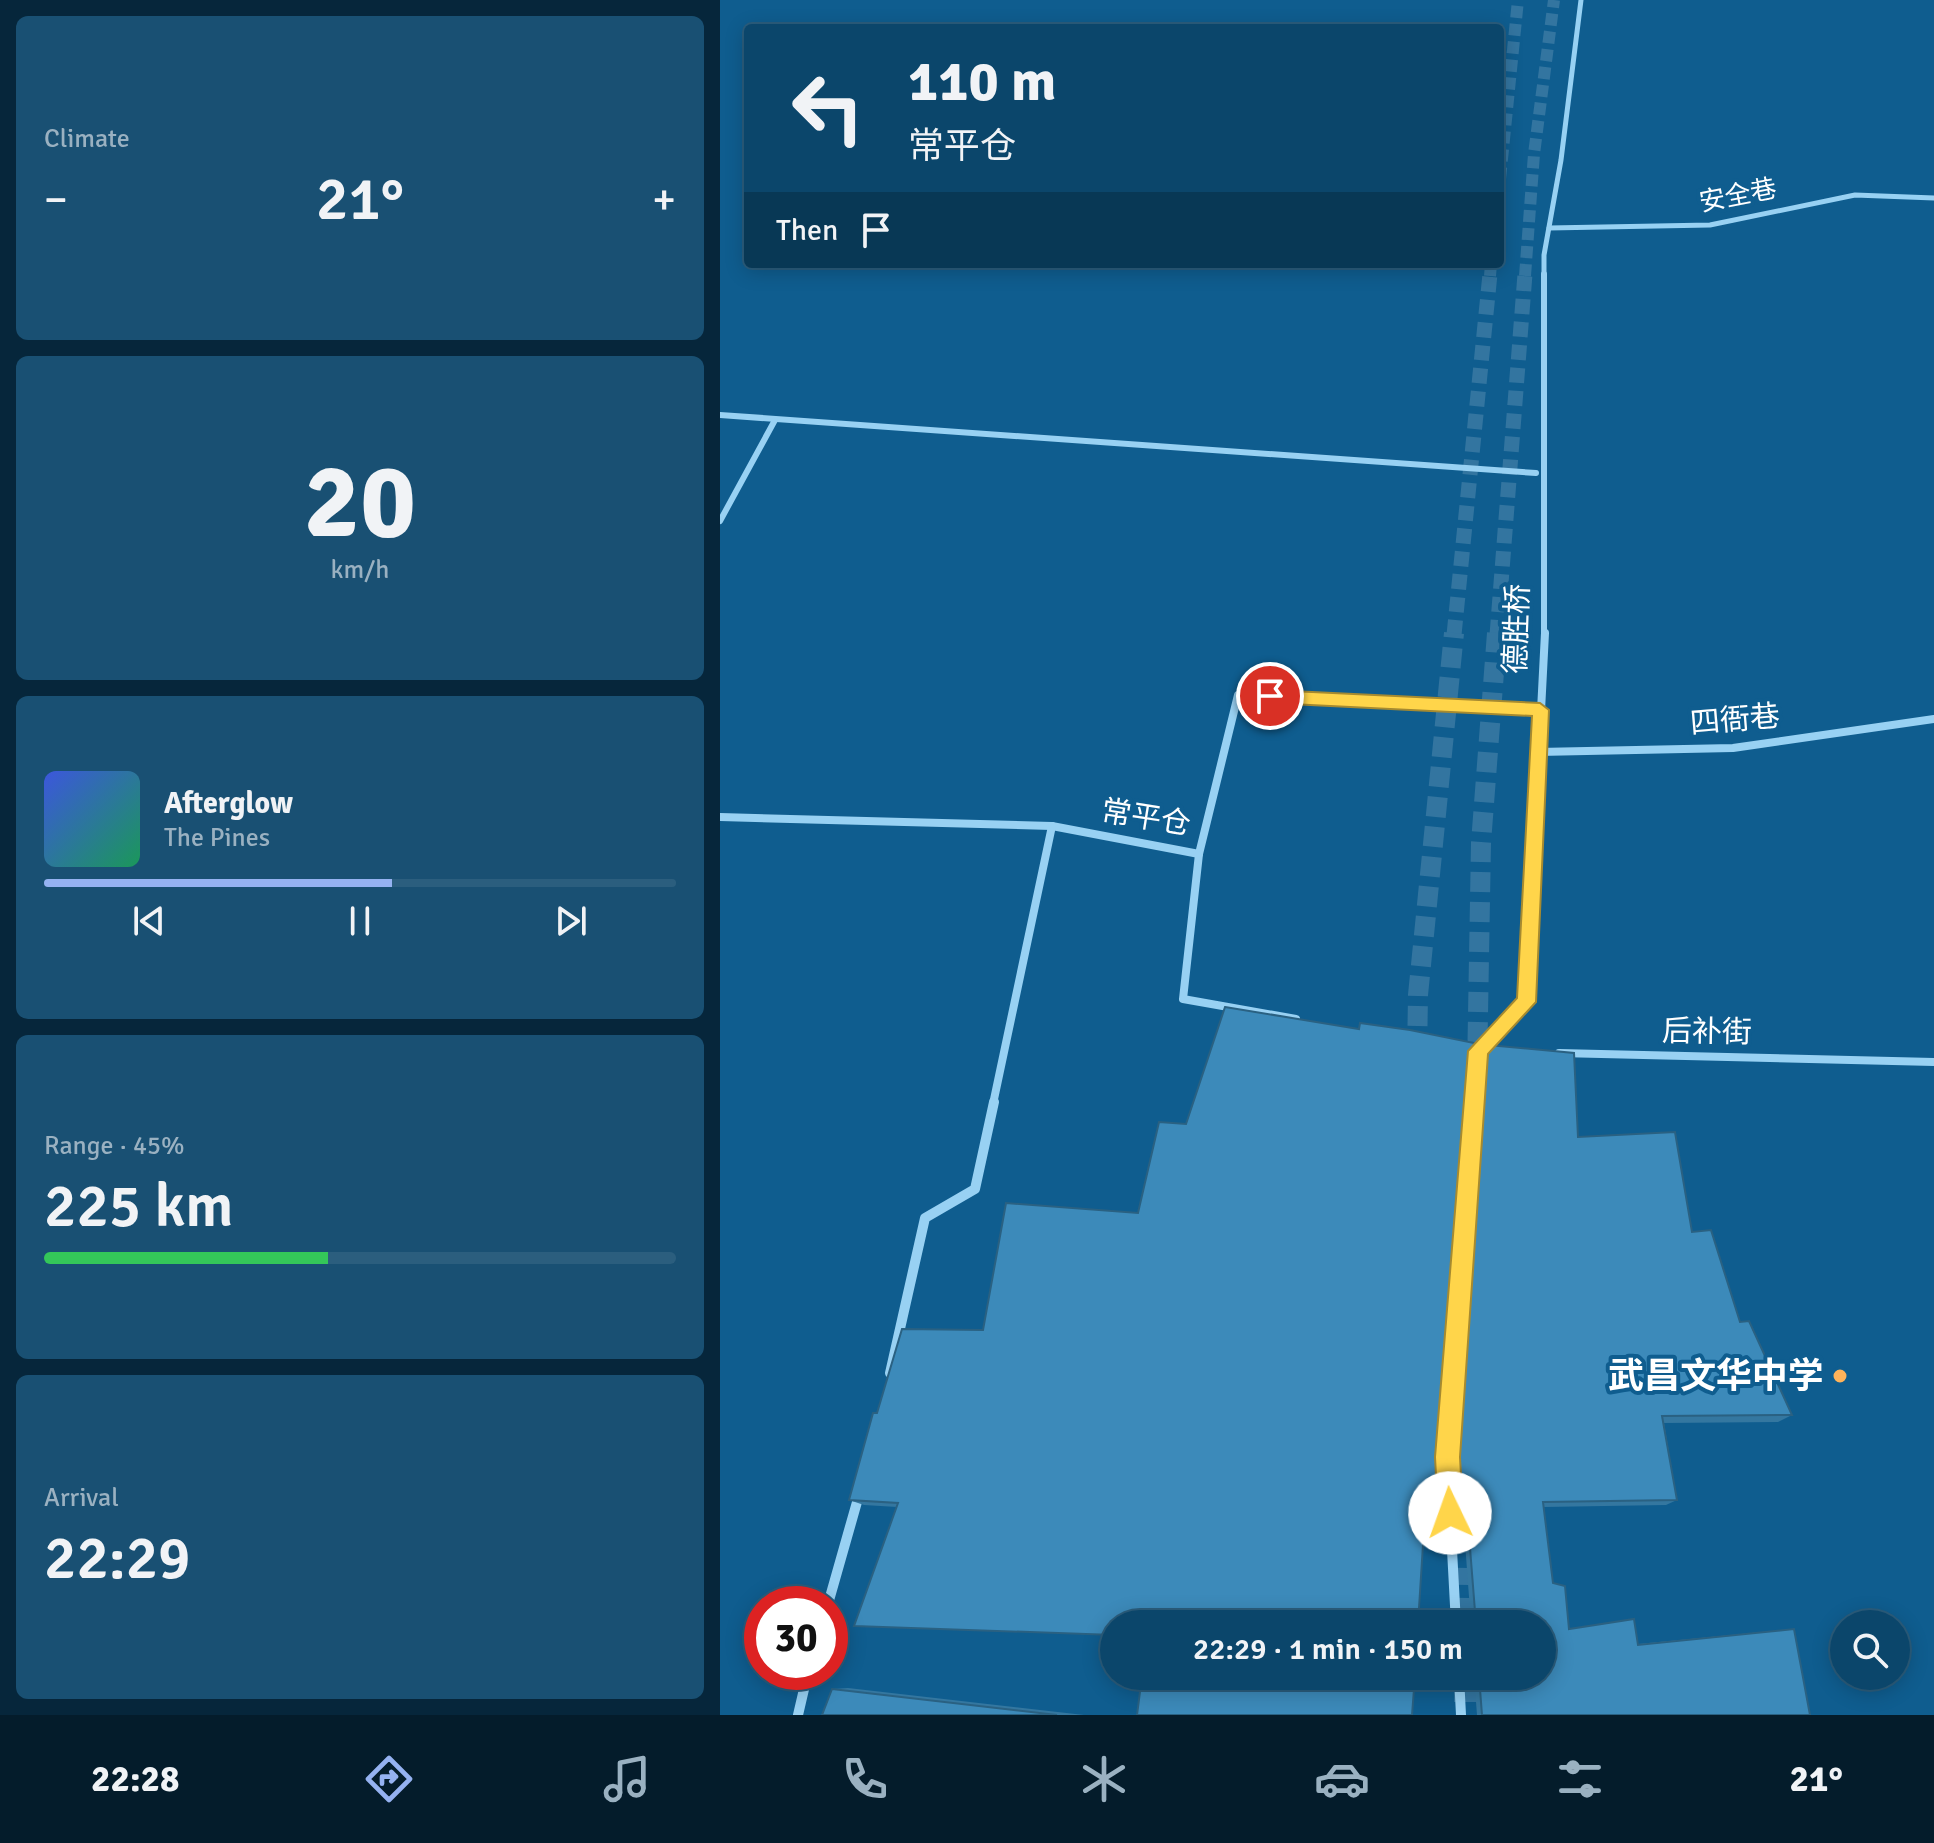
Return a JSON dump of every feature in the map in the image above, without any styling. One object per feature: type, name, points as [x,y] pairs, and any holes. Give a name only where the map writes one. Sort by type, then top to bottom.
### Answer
[{"type":"street","name":"德胜桥","points":[[1478,1051],[1526,1002],[1545,623],[1544,255],[1561,160],[1581,0]]},
{"type":"street","name":"安全巷","points":[[1549,228],[1710,225],[1855,195],[1934,198]]},
{"type":"street","points":[[720,415],[1536,473]]},
{"type":"street","points":[[720,521],[775,420]]},
{"type":"street","name":"常平仓","points":[[720,817],[1052,826],[1199,854],[1238,695],[1540,710]]},
{"type":"street","name":"四衙巷","points":[[1538,752],[1733,748],[1934,719]]},
{"type":"street","points":[[886,1387],[925,1218],[975,1189],[1052,826]]},
{"type":"street","points":[[1199,854],[1183,999],[1307,1021]]},
{"type":"street","points":[[1463,1048],[1494,1051]]},
{"type":"street","points":[[1455,1610],[1447,1457],[1478,1051]]},
{"type":"street","name":"后补街","points":[[1541,1052],[1934,1062]]},
{"type":"street","points":[[833,1586],[861,1488]]},
{"type":"street","points":[[798,1715],[804,1690]]},
{"type":"street","points":[[1460,1690],[1461,1715]]},
{"type":"building","points":[[1225,1007],[1359,1029],[1360,1023],[1410,1030],[1474,1043],[1443,1450],[1445,1497],[1426,1497],[1419,1610],[1100,1610],[1100,1635],[854,1626],[898,1503],[849,1500],[873,1413],[877,1413],[902,1329],[983,1330],[1006,1203],[1138,1213],[1159,1122],[1186,1124]]},
{"type":"building","points":[[1488,1045],[1574,1053],[1578,1137],[1675,1132],[1692,1232],[1711,1230],[1740,1322],[1749,1321],[1792,1415],[1662,1416],[1677,1500],[1543,1502],[1553,1583],[1565,1586],[1569,1629],[1634,1619],[1638,1645],[1794,1629],[1810,1715],[1482,1715],[1480,1690],[1556,1690],[1556,1610],[1475,1610],[1459,1451]]},
{"type":"building","points":[[832,1690],[841,1690],[1057,1715],[822,1715]]},
{"type":"building","points":[[1140,1690],[1414,1690],[1412,1715],[1137,1715]]},
{"type":"tunnel","points":[[1504,139],[1518,0]]},
{"type":"tunnel","points":[[1525,276],[1534,154],[1554,0]]},
{"type":"tunnel","points":[[1490,276],[1491,268]]},
{"type":"tunnel","points":[[1454,635],[1490,274]]},
{"type":"tunnel","points":[[1497,635],[1525,274]]},
{"type":"tunnel","points":[[1417,1056],[1418,995],[1454,633]]},
{"type":"tunnel","points":[[1477,1072],[1481,843],[1497,633]]},
{"type":"tunnel","points":[[1475,1212],[1476,1116]]},
{"type":"tunnel","points":[[1468,1610],[1469,1568]]},
{"type":"tunnel","points":[[1467,1690],[1467,1715]]},
{"type":"place","name":"武昌文华中学","points":[[1840,1376]]},
{"type":"route","points":[[1270,696],[1540,710],[1526,1002],[1478,1051],[1447,1457],[1450,1513]]}]
